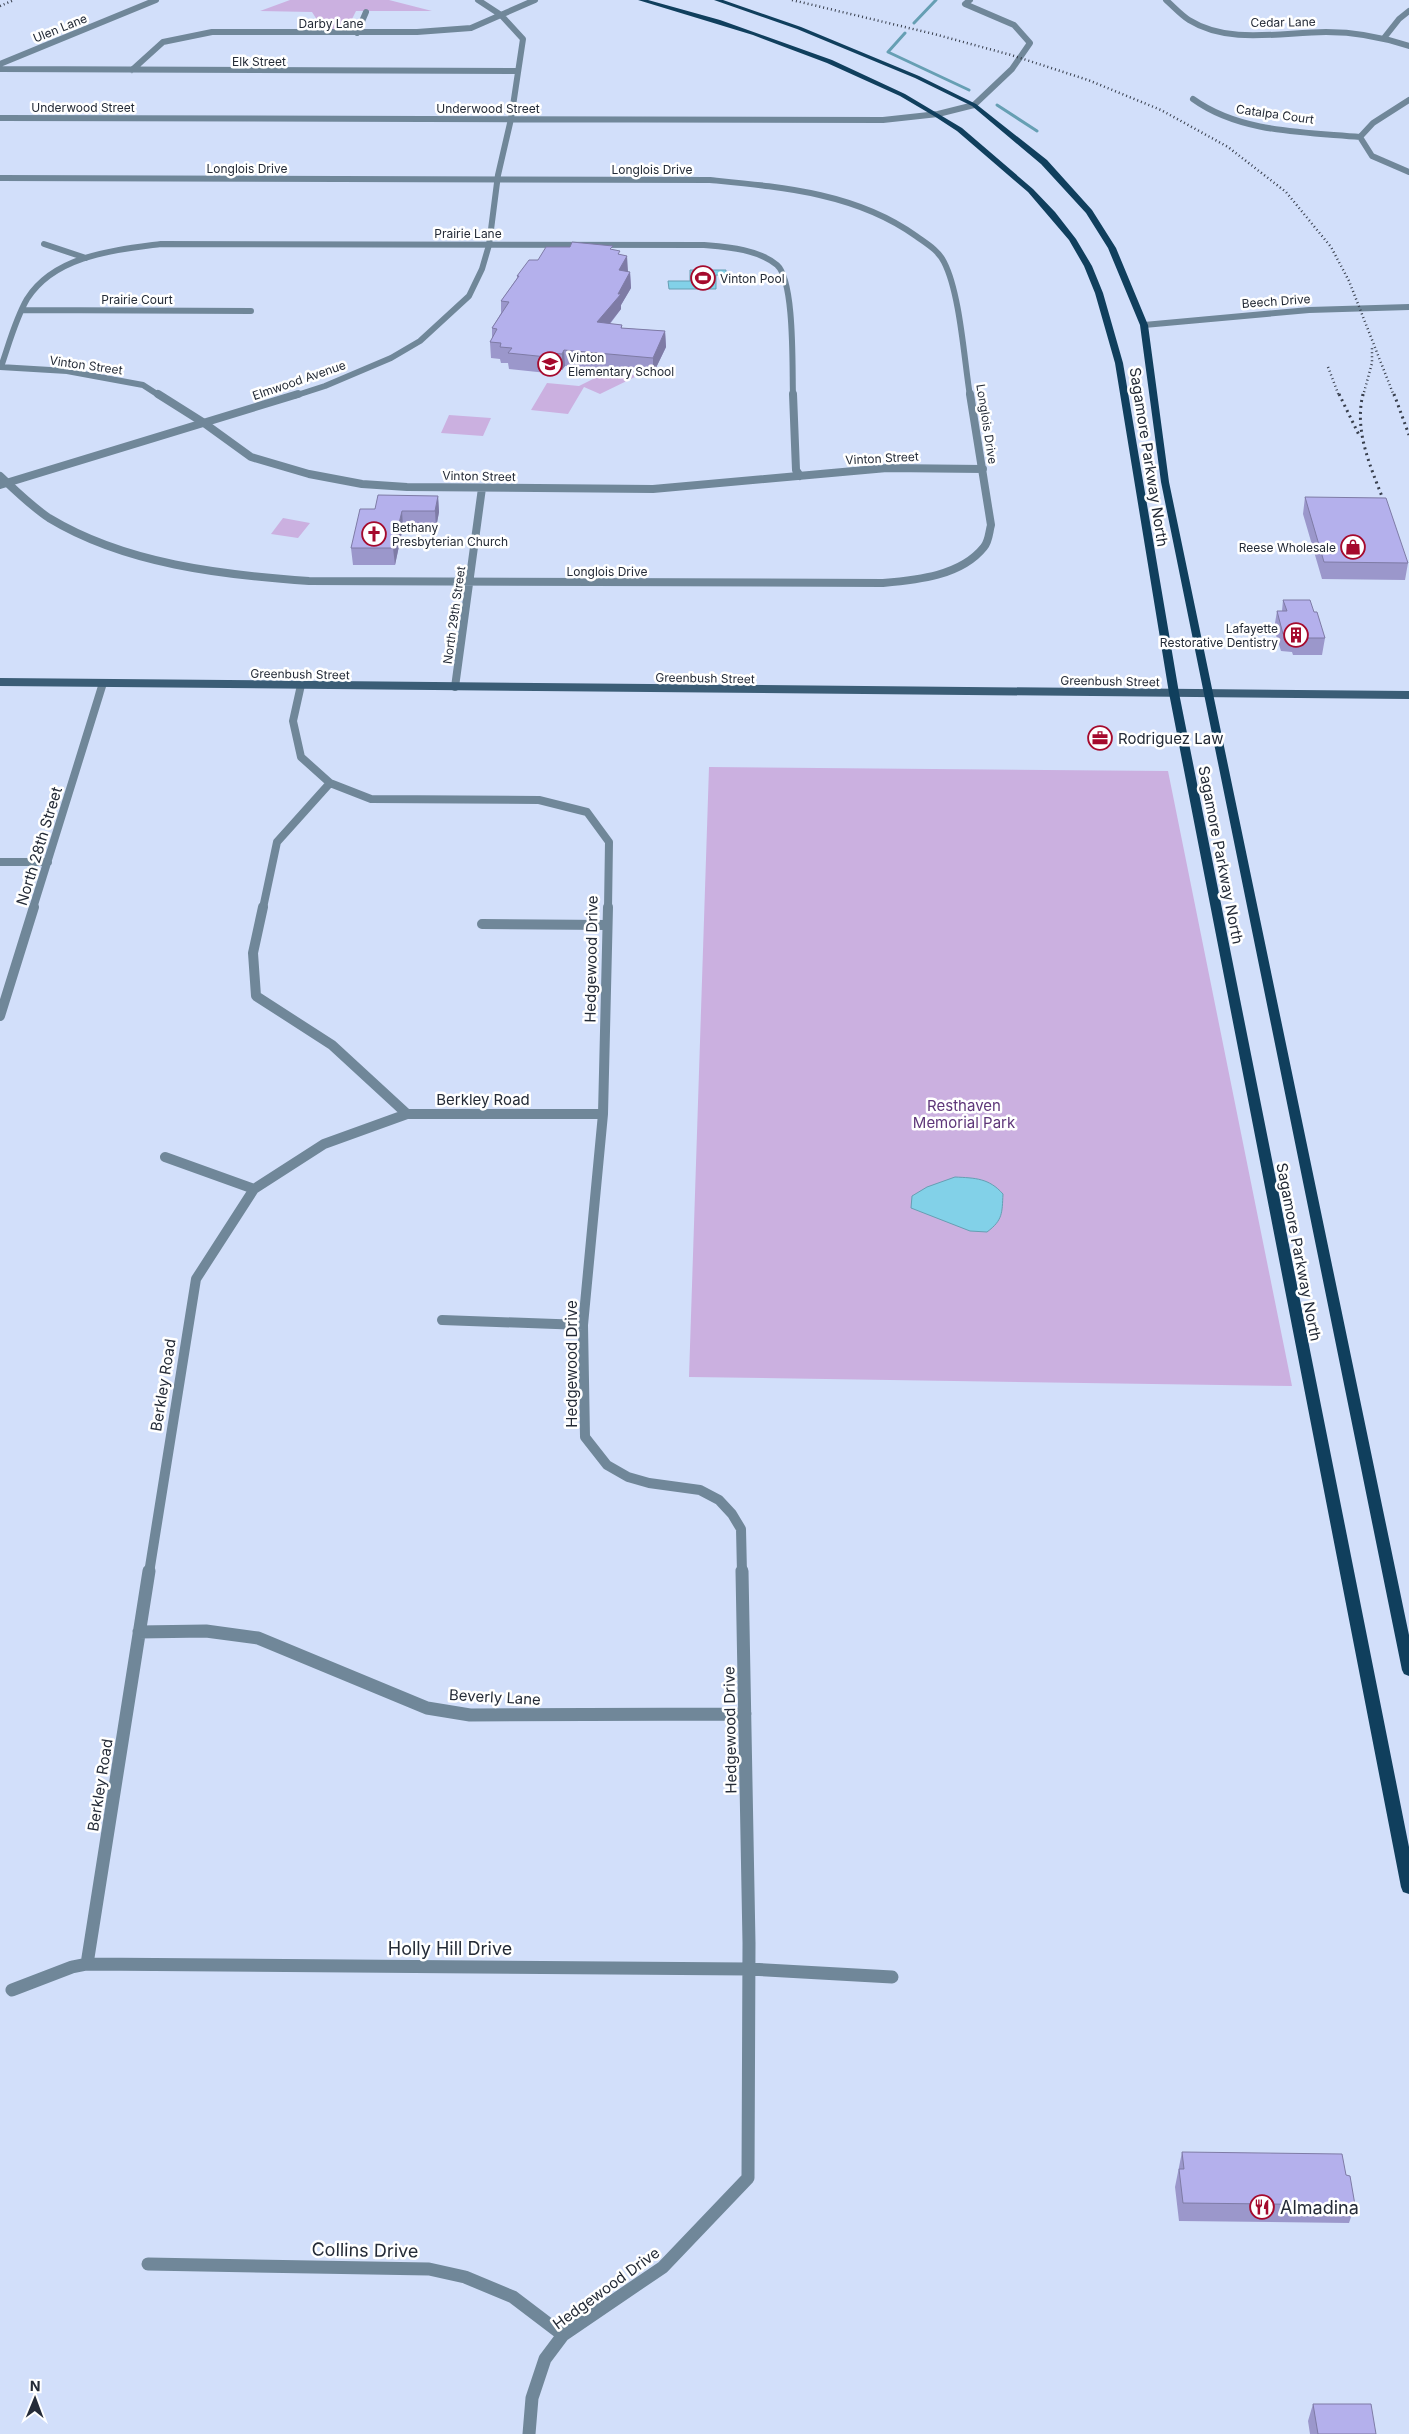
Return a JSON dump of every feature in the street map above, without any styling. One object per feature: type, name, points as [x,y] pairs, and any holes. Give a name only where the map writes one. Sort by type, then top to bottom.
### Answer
[{"type":"main road","name":"Sagamore Parkway North","points":[[641,0],[721,22],[853,71],[938,114],[1020,179],[1054,215],[1081,253],[1105,306],[1119,363],[1174,693],[1409,1888]]},
{"type":"main road","name":"Sagamore Parkway North","points":[[717,0],[799,28],[917,77],[974,105],[1044,162],[1089,212],[1112,248],[1144,326],[1165,482],[1409,1670]]},
{"type":"main road","name":"Greenbush Street","points":[[0,682],[1409,695]]},
{"type":"street","name":"Ulen Lane","points":[[0,64],[156,0]]},
{"type":"street","points":[[478,0],[501,15],[523,39],[511,119]]},
{"type":"street","name":"Darby Lane","points":[[132,70],[163,42],[212,32],[357,33],[471,28],[535,0]]},
{"type":"street","points":[[970,0],[966,4],[1014,25],[1030,43],[1023,58],[1008,75],[974,105]]},
{"type":"street","name":"Cedar Lane","points":[[1166,0],[1190,21],[1220,30],[1273,34],[1347,32],[1384,38],[1409,46]]},
{"type":"street","points":[[357,33],[366,12]]},
{"type":"street","points":[[1384,38],[1394,28],[1403,14],[1409,12]]},
{"type":"street","name":"Elk Street","points":[[0,69],[518,71]]},
{"type":"street","name":"Catalpa Court","points":[[1192,99],[1202,108],[1232,120],[1260,126],[1360,137]]},
{"type":"street","points":[[1409,100],[1373,123],[1360,137],[1372,156],[1409,172]]},
{"type":"street","name":"Underwood Street","points":[[0,118],[883,120],[938,114],[974,105]]},
{"type":"street","name":"Elmwood Avenue","points":[[4,484],[325,386],[391,358],[420,340],[469,296],[482,269],[489,244],[498,180],[511,119]]},
{"type":"street","name":"Longlois Drive","points":[[0,178],[710,180],[783,187],[835,199],[882,215],[916,235],[941,256],[952,282],[991,525],[985,547],[967,561],[942,573],[905,582],[870,584],[309,581],[250,578],[195,569],[151,559],[74,530],[38,510],[4,484],[0,476]]},
{"type":"street","points":[[44,244],[86,258]]},
{"type":"street","name":"Prairie Lane","points":[[1,367],[23,310],[34,290],[48,277],[86,258],[116,250],[161,244],[704,245],[733,248],[758,255],[777,265],[786,278],[790,309],[796,470],[800,476]]},
{"type":"street","name":"Beech Drive","points":[[1144,326],[1252,313],[1360,306],[1409,307]]},
{"type":"street","name":"Prairie Court","points":[[23,310],[251,311]]},
{"type":"street","name":"Vinton Street","points":[[1,367],[68,372],[143,385],[204,423],[252,457],[308,474],[362,484],[482,488],[677,488],[887,468],[983,469]]},
{"type":"street","name":"North 29th Street","points":[[455,687],[482,488]]},
{"type":"street","name":"North 28th Street","points":[[0,1016],[103,683]]},
{"type":"street","name":"Hedgewood Drive","points":[[301,685],[293,721],[301,757],[330,783],[371,799],[539,800],[587,812],[610,842],[602,1114],[583,1325],[582,1420],[586,1437],[593,1449],[607,1465],[628,1477],[649,1483],[700,1490],[720,1500],[732,1514],[741,1529],[749,1969],[748,2178],[663,2267],[563,2334],[545,2359],[532,2398],[529,2434]]},
{"type":"street","points":[[330,783],[277,842],[253,953],[256,996],[332,1045],[407,1114]]},
{"type":"street","points":[[0,862],[48,862]]},
{"type":"street","points":[[482,924],[607,925]]},
{"type":"street","name":"Berkley Road","points":[[87,1964],[196,1279],[254,1189],[324,1144],[407,1114],[602,1114]]},
{"type":"street","points":[[165,1157],[254,1189]]},
{"type":"street","points":[[442,1320],[583,1325]]},
{"type":"street","name":"Beverly Lane","points":[[139,1632],[206,1631],[258,1638],[427,1708],[470,1715],[745,1714]]},
{"type":"street","name":"Holly Hill Drive","points":[[12,1990],[72,1967],[87,1964],[749,1969],[892,1976]]},
{"type":"street","name":"Collins Drive","points":[[148,2264],[429,2270],[465,2277],[513,2297],[563,2334]]},
{"type":"green space","points":[[290,0],[389,0],[432,11],[356,11],[347,29],[323,29],[312,12],[260,11]]},
{"type":"green space","points":[[605,373],[639,375],[600,394],[584,387],[568,414],[531,410],[547,383],[579,386]]},
{"type":"green space","points":[[449,415],[491,418],[483,436],[441,433]]},
{"type":"green space","points":[[283,518],[310,523],[298,538],[271,534]]},
{"type":"green space","name":"Resthaven Memorial Park","points":[[709,767],[1168,771],[1292,1386],[689,1377]]},
{"type":"water","name":"Vinton Pool","points":[[690,270],[726,270],[726,275],[716,275],[716,289],[669,289],[668,281],[690,281]]},
{"type":"water","points":[[955,1177],[987,1182],[1003,1194],[1001,1216],[996,1224],[987,1232],[970,1231],[911,1208],[912,1196],[927,1187]]},
{"type":"building","name":"Vinton Elementary School","points":[[572,242],[613,246],[610,249],[620,251],[618,254],[627,256],[619,270],[630,272],[618,294],[621,294],[597,322],[622,325],[621,328],[665,331],[653,358],[564,350],[562,354],[551,353],[547,357],[508,353],[512,348],[500,347],[501,343],[490,342],[497,329],[492,328],[509,302],[501,301],[529,260],[538,260],[546,247],[570,247]]},
{"type":"building","points":[[378,495],[438,496],[435,511],[402,511],[393,548],[351,548],[360,509],[375,509]]},
{"type":"building","name":"Reese Wholesale","points":[[1305,497],[1386,498],[1408,563],[1324,562]]},
{"type":"building","points":[[1283,600],[1310,600],[1314,612],[1317,612],[1325,638],[1296,638],[1295,634],[1283,634],[1277,611],[1287,611]]},
{"type":"building","name":"Almadina","points":[[1182,2152],[1342,2154],[1346,2175],[1350,2176],[1355,2205],[1183,2203],[1179,2169],[1184,2169]]},
{"type":"building","points":[[1313,2404],[1371,2404],[1376,2434],[1318,2434]]},
{"type":"waterway","points":[[914,23],[936,0]]},
{"type":"waterway","points":[[905,33],[888,52],[969,90]]},
{"type":"waterway","points":[[997,105],[1037,131]]},
{"type":"railway","points":[[0,6],[14,0]]},
{"type":"railway","points":[[792,0],[934,34],[1011,55],[1088,80],[1161,110],[1228,147],[1286,192],[1331,247],[1349,281],[1394,396]]},
{"type":"railway","points":[[1363,396],[1372,363],[1372,346]]},
{"type":"railway","points":[[1328,367],[1339,396]]},
{"type":"railway","points":[[1339,394],[1359,435]]},
{"type":"railway","points":[[1363,394],[1361,409],[1363,439],[1371,468],[1387,510]]},
{"type":"railway","points":[[1394,394],[1409,435]]},
{"type":"place","name":"Vinton Pool","points":[[703,278]]},
{"type":"place","name":"Vinton Elementary School","points":[[550,364]]},
{"type":"place","name":"Bethany Presbyterian Church","points":[[374,534]]},
{"type":"place","name":"Reese Wholesale","points":[[1353,547]]},
{"type":"place","name":"Lafayette Restorative Dentistry","points":[[1296,635]]},
{"type":"place","name":"Rodriguez Law","points":[[1100,738]]},
{"type":"place","name":"Almadina","points":[[1262,2207]]}]
